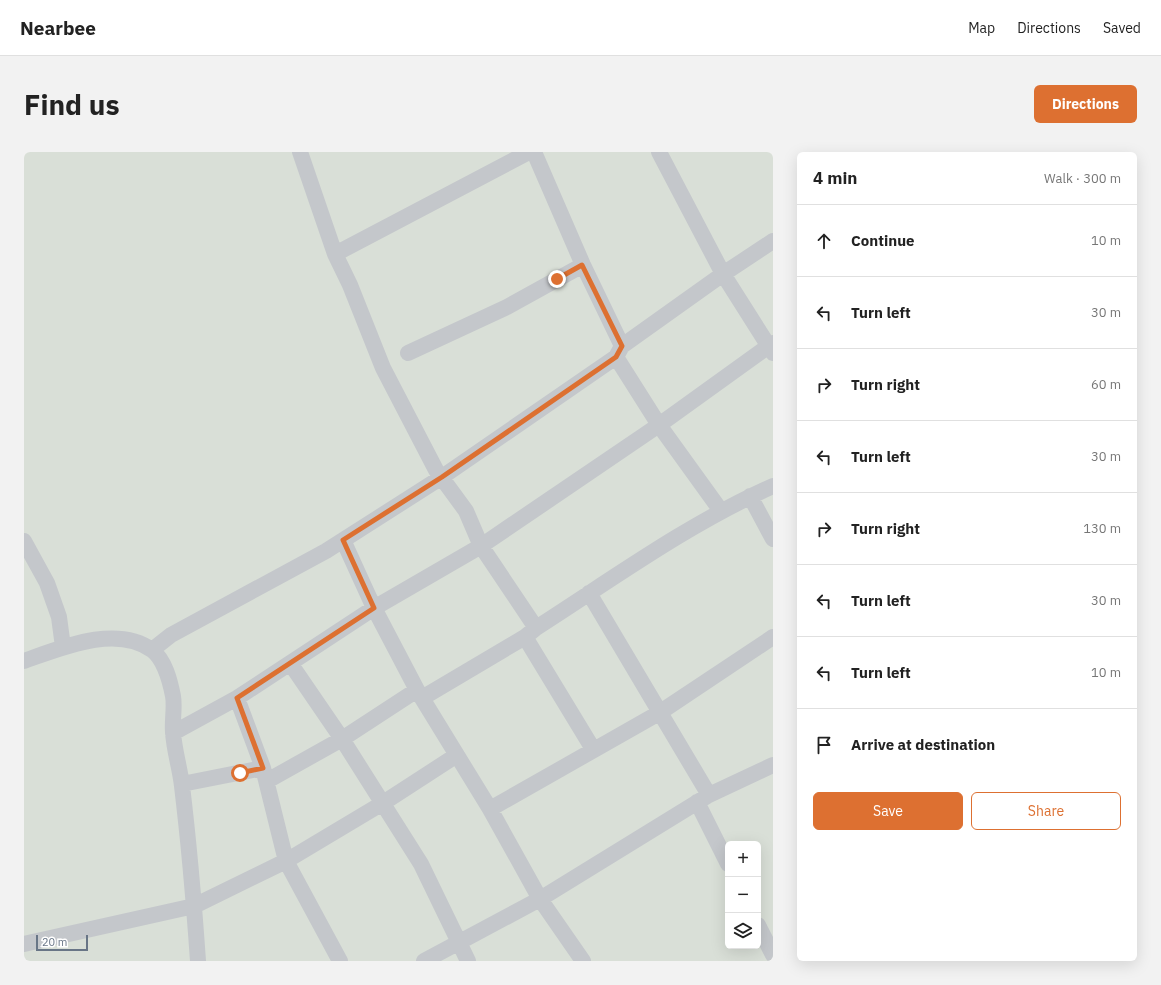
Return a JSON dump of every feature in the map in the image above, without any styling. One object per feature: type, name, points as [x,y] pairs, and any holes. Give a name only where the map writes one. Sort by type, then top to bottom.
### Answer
[{"type":"street","points":[[300,152],[335,254],[350,285],[383,368],[436,470],[466,511],[481,546],[530,632],[593,749]]},
{"type":"street","points":[[335,254],[529,152]]},
{"type":"street","points":[[534,152],[619,352],[659,425],[720,511]]},
{"type":"street","points":[[173,733],[237,698],[374,608],[481,546],[772,348],[723,274],[659,152]]},
{"type":"street","points":[[152,650],[171,635],[326,551],[442,477],[619,352],[723,274],[773,241]]},
{"type":"street","points":[[408,353],[507,307],[582,265]]},
{"type":"street","points":[[182,784],[265,774],[342,739],[530,632],[665,542],[720,511],[773,486]]},
{"type":"street","points":[[750,496],[773,539]]},
{"type":"street","points":[[343,540],[374,608],[420,694],[490,809],[540,899],[583,961]]},
{"type":"street","points":[[24,541],[47,583],[59,617],[63,647]]},
{"type":"street","points":[[589,593],[659,713],[703,799],[725,856]]},
{"type":"street","points":[[490,809],[593,749],[659,713],[773,636]]},
{"type":"street","points":[[24,661],[63,647],[100,638],[132,641],[152,650],[164,665],[173,697],[173,733],[182,784],[198,961]]},
{"type":"street","points":[[290,663],[342,739],[421,864],[468,961]]},
{"type":"street","points":[[237,698],[265,774],[286,861],[340,961]]},
{"type":"street","points":[[24,944],[194,906],[286,861],[383,803],[458,755]]},
{"type":"street","points":[[424,961],[540,899],[703,799],[773,765]]},
{"type":"street","points":[[761,931],[773,955]]},
{"type":"shaded area","points":[[24,152],[773,152],[773,961],[24,961]]},
{"type":"route","points":[[240,773],[263,768],[237,698],[374,608],[343,540],[442,477],[616,357],[622,346],[582,265],[557,279]]}]
